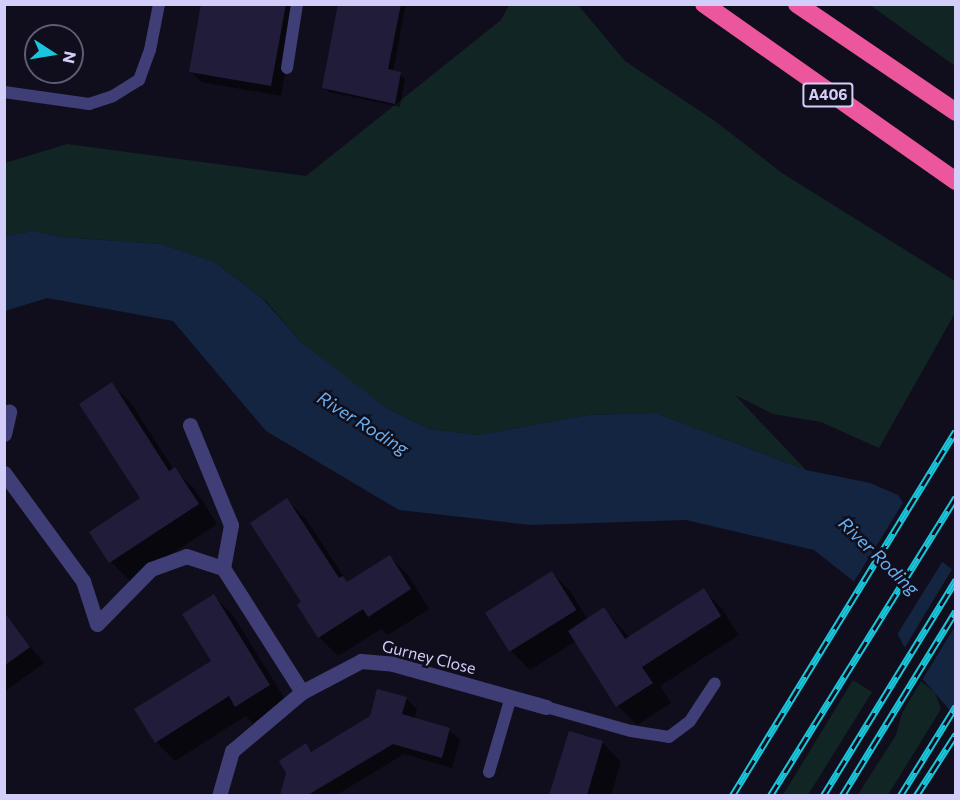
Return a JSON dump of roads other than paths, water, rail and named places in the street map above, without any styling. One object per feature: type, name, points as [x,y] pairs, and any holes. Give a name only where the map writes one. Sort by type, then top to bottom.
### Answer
[{"type":"highway","name":"A406","points":[[704,4],[956,181]]},
{"type":"highway","points":[[797,4],[956,112]]},
{"type":"street","points":[[4,434],[9,412]]},
{"type":"street","points":[[190,425],[231,525],[223,568]]},
{"type":"street","points":[[4,473],[83,581],[97,624],[151,569],[186,556],[223,568],[302,692]]},
{"type":"street","name":"Gurney Close","points":[[219,795],[232,751],[302,692],[361,661],[393,664],[546,707]]},
{"type":"lane","points":[[4,92],[89,104],[113,96],[139,80],[150,50],[159,4]]},
{"type":"lane","points":[[287,68],[297,4]]},
{"type":"lane","points":[[546,707],[639,733],[669,737],[690,721],[715,683]]},
{"type":"lane","points":[[489,772],[511,697]]},
{"type":"water","name":"River Roding","points":[[33,231],[62,237],[161,244],[215,262],[263,299],[302,343],[388,409],[430,429],[478,435],[588,415],[656,413],[806,470],[870,483],[898,495],[939,559],[955,572],[955,716],[919,675],[896,631],[852,580],[814,550],[686,520],[531,525],[399,510],[266,431],[173,321],[47,298],[5,311],[5,236]]},
{"type":"railway","points":[[732,796],[956,431]]},
{"type":"railway","points":[[770,796],[956,497]]},
{"type":"railway","points":[[823,796],[956,580]]},
{"type":"railway","points":[[842,796],[956,611]]},
{"type":"railway","points":[[900,796],[956,706]]},
{"type":"railway","points":[[916,796],[956,734]]}]
